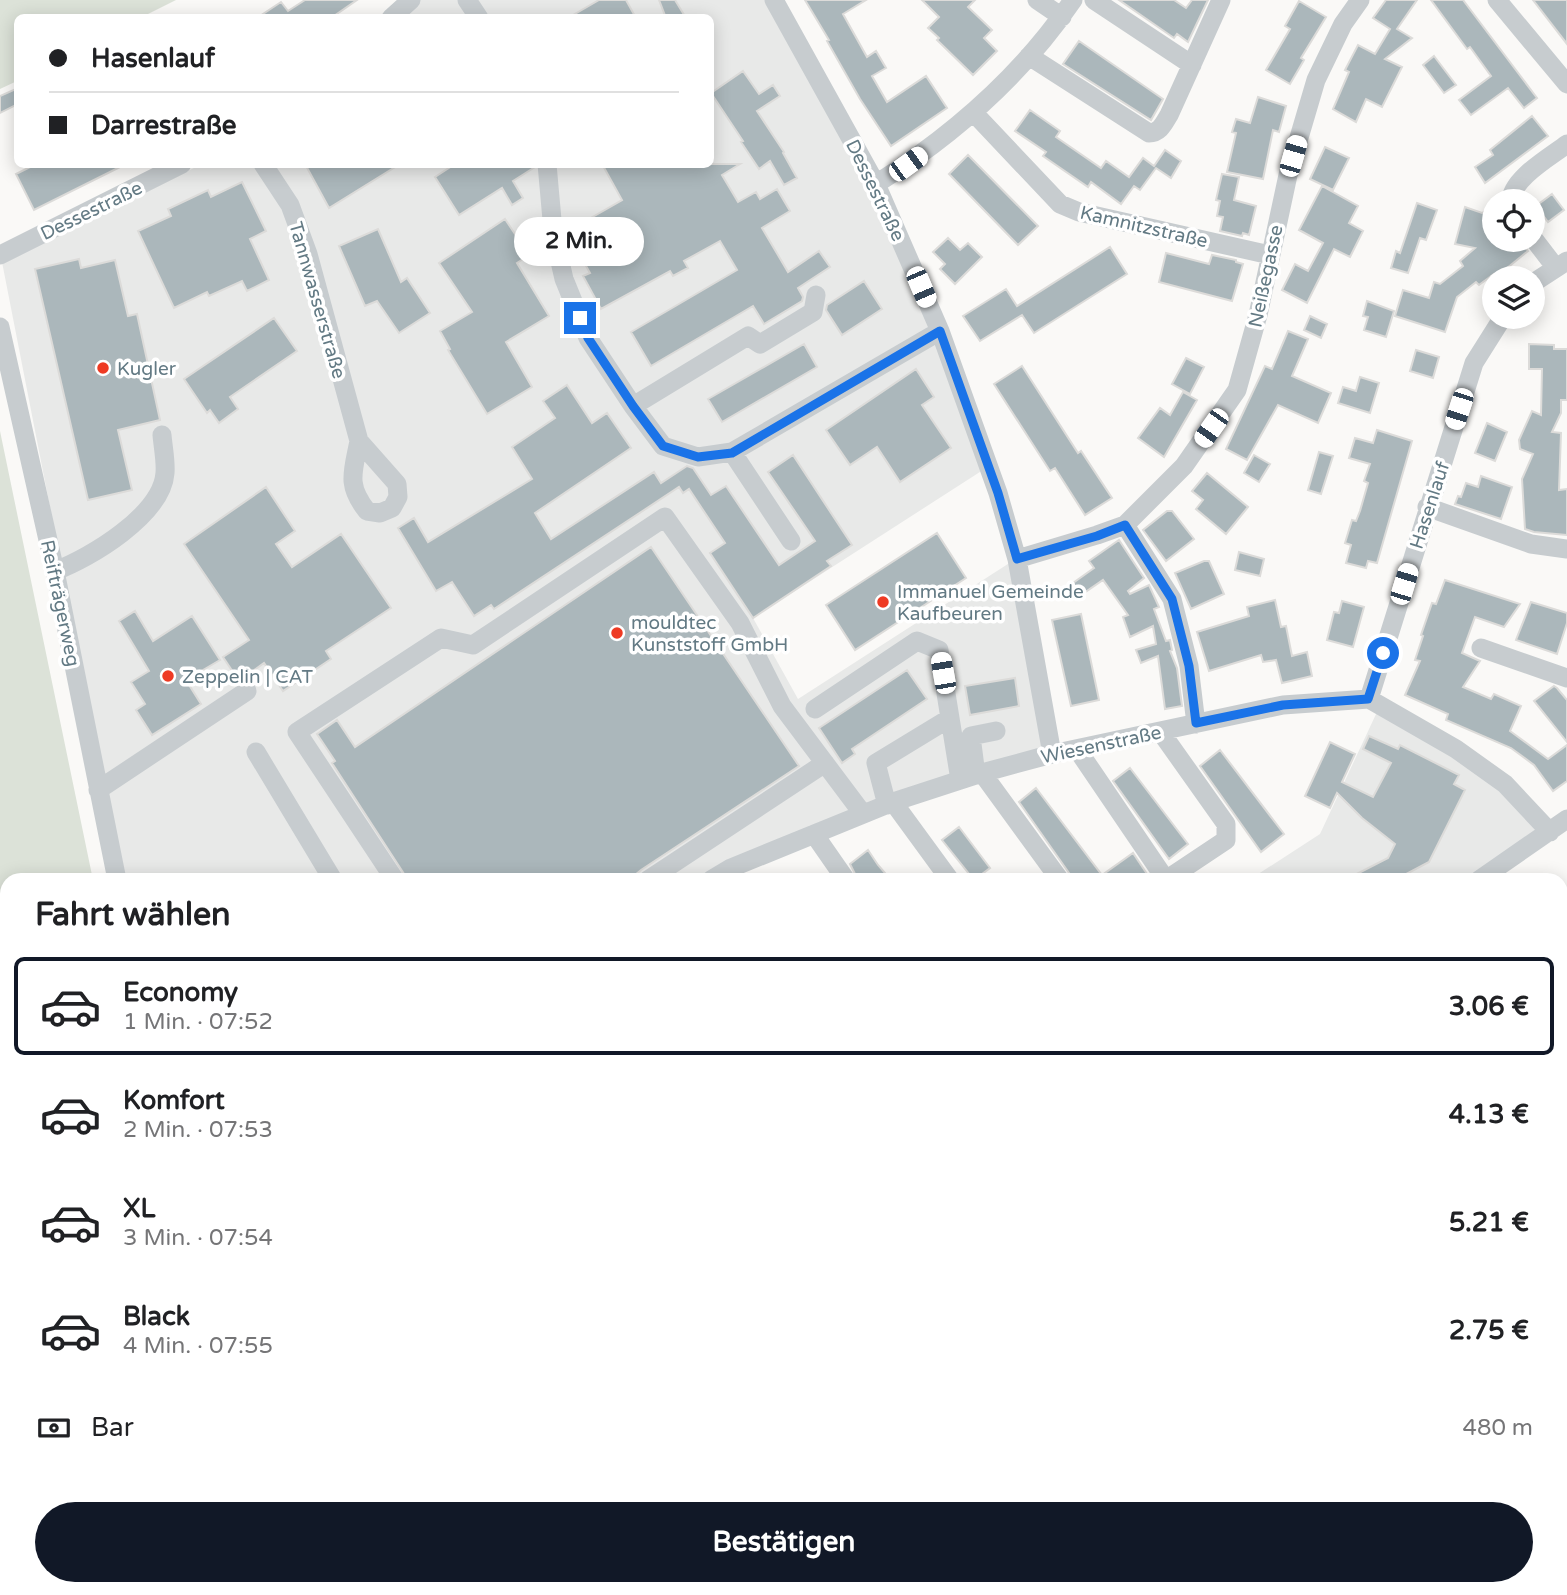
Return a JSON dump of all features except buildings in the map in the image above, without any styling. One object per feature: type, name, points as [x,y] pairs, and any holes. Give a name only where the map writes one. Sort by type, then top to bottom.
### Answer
[{"type":"street","points":[[395,14],[411,0]]},
{"type":"street","name":"Dessestraße","points":[[774,0],[877,184],[940,331],[998,493],[1017,559],[1052,754]]},
{"type":"street","points":[[1037,0],[1062,17]]},
{"type":"street","points":[[877,184],[929,149],[974,112],[1016,72],[1073,0]]},
{"type":"street","points":[[1094,0],[1192,65]]},
{"type":"street","points":[[1029,55],[1149,133],[1160,129],[1170,115],[1221,0]]},
{"type":"street","name":"Neißegasse","points":[[1017,559],[1125,525],[1185,466],[1237,390],[1258,315],[1288,175],[1316,80],[1343,24],[1360,0]]},
{"type":"street","points":[[1497,0],[1567,84]]},
{"type":"street","name":"Kamnitzstraße","points":[[974,112],[1060,204],[1079,212],[1270,255]]},
{"type":"street","points":[[1514,189],[1518,182],[1567,144]]},
{"type":"street","name":"Dessestraße","points":[[0,255],[174,168]]},
{"type":"street","name":"Tannwasserstraße","points":[[266,168],[290,205],[308,254],[359,442]]},
{"type":"street","points":[[547,168],[553,231],[564,279],[588,338],[663,446],[698,457],[732,453],[940,331]]},
{"type":"street","points":[[1545,249],[1562,265],[1545,276]]},
{"type":"street","points":[[633,406],[748,336],[760,344],[813,312],[816,295]]},
{"type":"street","name":"Reifträgerweg","points":[[0,327],[55,571],[116,873]]},
{"type":"street","name":"Hasenlauf","points":[[1368,699],[1474,363],[1495,329]]},
{"type":"street","points":[[55,571],[117,537],[157,497],[166,474],[162,435]]},
{"type":"street","points":[[732,453],[791,541]]},
{"type":"street","points":[[1427,507],[1531,544],[1567,549]]},
{"type":"street","points":[[390,873],[297,733],[441,638],[474,645],[665,517],[740,623],[782,706],[863,814]]},
{"type":"street","points":[[1125,525],[1172,599],[1189,666],[1196,723]]},
{"type":"street","points":[[815,709],[917,641],[939,650],[950,718],[973,776],[1054,873]]},
{"type":"street","points":[[1481,648],[1567,678]]},
{"type":"street","points":[[98,790],[247,691]]},
{"type":"street","points":[[1368,699],[1456,749],[1504,784],[1550,832]]},
{"type":"street","name":"Wiesenstraße","points":[[737,873],[814,834],[863,814],[973,776],[1052,754],[1283,705],[1368,699]]},
{"type":"street","points":[[944,873],[890,804],[876,763],[950,718]]},
{"type":"street","points":[[973,776],[971,736],[996,731]]},
{"type":"street","points":[[1160,731],[1227,824],[1226,840],[1176,873]]},
{"type":"street","points":[[1077,749],[1161,873]]},
{"type":"street","points":[[256,752],[329,873]]},
{"type":"street","points":[[659,873],[825,763]]},
{"type":"street","points":[[1489,873],[1567,819]]},
{"type":"street","points":[[814,834],[841,873]]},
{"type":"shaded area","points":[[0,0],[176,0],[148,14],[14,14],[14,82],[0,89]]},
{"type":"shaded area","points":[[419,0],[768,0],[872,187],[935,332],[983,470],[753,618],[798,699],[1011,562],[1045,749],[856,810],[742,873],[122,873],[2,262],[194,168],[714,168],[714,14],[402,14]]},
{"type":"shaded area","points":[[0,431],[92,873],[0,873]]},
{"type":"shaded area","points":[[1377,712],[1477,767],[1539,830],[1476,873],[1260,873],[1320,834]]},
{"type":"place","name":"Kugler","points":[[103,368]]},
{"type":"place","name":"Immanuel Gemeinde Kaufbeuren","points":[[883,602]]},
{"type":"place","name":"mouldtec Kunststoff GmbH","points":[[617,633]]},
{"type":"place","name":"Zeppelin | CAT","points":[[168,676]]},
{"type":"route","points":[[580,318],[588,338],[663,446],[698,457],[732,453],[940,331],[998,493],[1017,559],[1125,525],[1172,599],[1189,666],[1196,723],[1283,705],[1368,699],[1383,653]]}]
